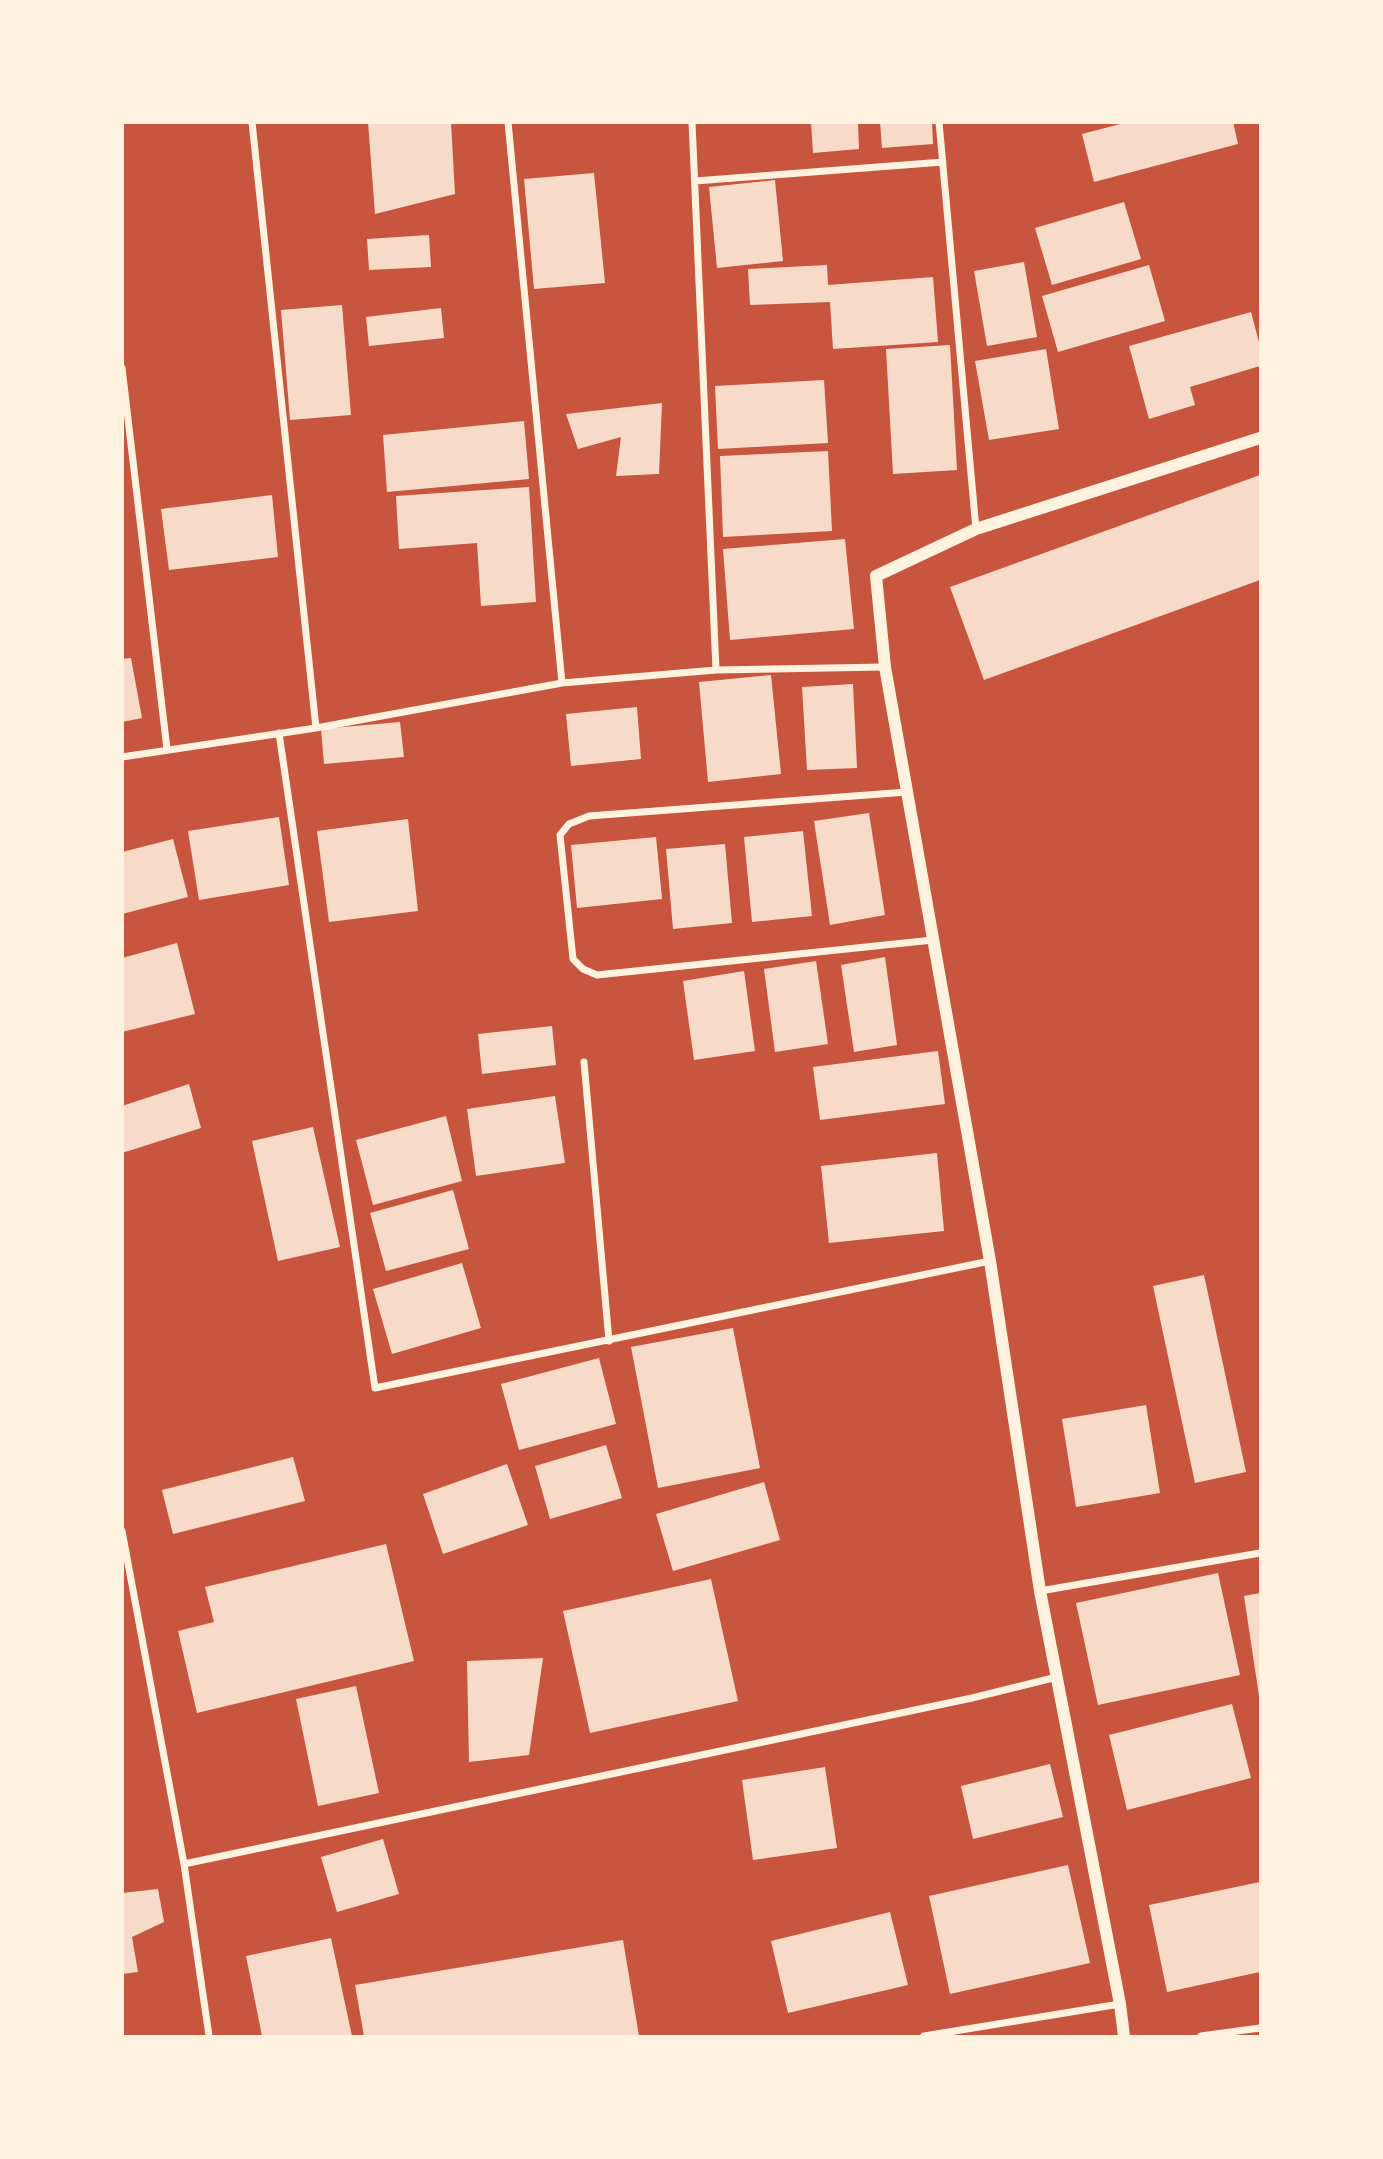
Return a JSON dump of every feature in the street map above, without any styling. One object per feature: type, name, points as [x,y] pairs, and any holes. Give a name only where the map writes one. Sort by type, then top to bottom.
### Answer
[{"type":"street","points":[[252,122],[316,728]]},
{"type":"street","points":[[508,122],[562,684]]},
{"type":"street","points":[[692,122],[716,670]]},
{"type":"street","points":[[939,122],[976,528]]},
{"type":"street","points":[[695,181],[943,162]]},
{"type":"street","points":[[122,368],[167,749]]},
{"type":"street","points":[[1124,2036],[1040,1591],[990,1261],[885,667],[876,576],[976,528],[1261,438]]},
{"type":"street","points":[[122,757],[316,728],[562,684],[716,670],[885,667]]},
{"type":"street","points":[[279,733],[375,1388],[990,1261]]},
{"type":"street","points":[[907,792],[589,816],[569,824],[561,835],[573,960],[583,970],[597,975],[933,940]]},
{"type":"street","points":[[584,1062],[609,1341]]},
{"type":"street","points":[[122,1531],[184,1864],[209,2036]]},
{"type":"street","points":[[1040,1591],[1261,1553]]},
{"type":"street","points":[[184,1864],[972,1698],[1057,1677]]},
{"type":"street","points":[[924,2036],[1120,2004]]},
{"type":"street","points":[[1201,2036],[1261,2028]]},
{"type":"building","points":[[368,122],[451,122],[455,194],[375,214]]},
{"type":"building","points":[[811,122],[858,122],[859,149],[813,153]]},
{"type":"building","points":[[880,122],[932,122],[933,144],[882,148]]},
{"type":"building","points":[[1128,122],[1233,122],[1238,144],[1094,182],[1082,134]]},
{"type":"building","points":[[594,173],[605,283],[534,289],[524,179]]},
{"type":"building","points":[[775,180],[783,261],[717,268],[709,187]]},
{"type":"building","points":[[1124,202],[1141,259],[1052,285],[1035,228]]},
{"type":"building","points":[[429,235],[431,267],[369,270],[367,239]]},
{"type":"building","points":[[1024,262],[1037,337],[987,346],[974,271]]},
{"type":"building","points":[[827,265],[828,285],[933,277],[938,342],[833,349],[830,302],[750,305],[748,269]]},
{"type":"building","points":[[1149,265],[1165,321],[1058,352],[1042,296]]},
{"type":"building","points":[[342,305],[351,415],[290,420],[281,310]]},
{"type":"building","points":[[441,308],[444,338],[369,346],[366,317]]},
{"type":"building","points":[[1251,312],[1260,346],[1260,366],[1190,387],[1195,405],[1149,419],[1129,346]]},
{"type":"building","points":[[950,345],[957,470],[893,474],[886,349]]},
{"type":"building","points":[[1046,349],[1059,429],[989,440],[975,361]]},
{"type":"building","points":[[824,380],[828,443],[718,449],[715,386]]},
{"type":"building","points":[[662,403],[659,474],[616,476],[621,437],[578,449],[566,414]]},
{"type":"building","points":[[524,421],[529,479],[387,492],[383,435]]},
{"type":"building","points":[[828,451],[832,531],[723,537],[720,456]]},
{"type":"building","points":[[1260,475],[1260,580],[984,680],[950,587]]},
{"type":"building","points":[[529,487],[536,602],[481,606],[477,543],[399,549],[396,496]]},
{"type":"building","points":[[272,495],[278,557],[169,570],[161,509]]},
{"type":"building","points":[[845,539],[854,629],[730,640],[723,549]]},
{"type":"building","points":[[131,658],[142,718],[122,722],[122,659]]},
{"type":"building","points":[[771,675],[781,774],[708,782],[699,682]]},
{"type":"building","points":[[853,684],[857,768],[807,770],[802,687]]},
{"type":"building","points":[[637,707],[641,759],[571,766],[566,714]]},
{"type":"building","points":[[400,722],[404,757],[324,764],[321,729]]},
{"type":"building","points":[[869,813],[885,915],[830,925],[814,821]]},
{"type":"building","points":[[279,817],[289,885],[199,900],[188,831]]},
{"type":"building","points":[[408,819],[418,911],[329,922],[317,831]]},
{"type":"building","points":[[803,831],[812,916],[752,922],[744,837]]},
{"type":"building","points":[[656,837],[662,899],[577,908],[571,845]]},
{"type":"building","points":[[173,839],[188,897],[122,914],[122,852]]},
{"type":"building","points":[[725,844],[732,923],[673,929],[666,849]]},
{"type":"building","points":[[177,943],[195,1014],[122,1032],[122,958]]},
{"type":"building","points":[[885,957],[897,1045],[854,1052],[841,965]]},
{"type":"building","points":[[816,961],[828,1044],[775,1052],[764,969]]},
{"type":"building","points":[[744,971],[755,1051],[694,1060],[683,981]]},
{"type":"building","points":[[552,1026],[556,1065],[482,1074],[478,1034]]},
{"type":"building","points":[[938,1051],[945,1104],[820,1120],[813,1067]]},
{"type":"building","points":[[189,1084],[201,1128],[122,1153],[122,1106]]},
{"type":"building","points":[[555,1096],[565,1163],[476,1176],[467,1109]]},
{"type":"building","points":[[446,1116],[462,1181],[373,1205],[356,1140]]},
{"type":"building","points":[[313,1127],[340,1247],[278,1261],[252,1141]]},
{"type":"building","points":[[937,1153],[944,1231],[829,1243],[821,1166]]},
{"type":"building","points":[[453,1190],[469,1249],[386,1271],[370,1213]]},
{"type":"building","points":[[462,1263],[481,1328],[392,1354],[373,1289]]},
{"type":"building","points":[[1204,1275],[1246,1472],[1195,1483],[1153,1286]]},
{"type":"building","points":[[733,1328],[760,1468],[658,1488],[631,1347]]},
{"type":"building","points":[[599,1358],[616,1424],[519,1450],[501,1384]]},
{"type":"building","points":[[1146,1405],[1160,1493],[1076,1507],[1062,1419]]},
{"type":"building","points":[[606,1445],[622,1498],[550,1519],[535,1466]]},
{"type":"building","points":[[293,1457],[305,1501],[173,1534],[162,1490]]},
{"type":"building","points":[[507,1464],[528,1525],[443,1554],[423,1494]]},
{"type":"building","points":[[764,1482],[780,1540],[673,1571],[656,1514]]},
{"type":"building","points":[[386,1544],[414,1661],[197,1713],[178,1631],[214,1622],[205,1587]]},
{"type":"building","points":[[1218,1573],[1240,1675],[1098,1705],[1076,1603]]},
{"type":"building","points":[[711,1579],[738,1701],[590,1733],[563,1611]]},
{"type":"building","points":[[1260,1593],[1260,1696],[1259,1696],[1244,1596]]},
{"type":"building","points":[[543,1658],[529,1755],[469,1762],[467,1661]]},
{"type":"building","points":[[356,1686],[379,1793],[318,1806],[296,1699]]},
{"type":"building","points":[[1232,1704],[1251,1778],[1127,1810],[1109,1735]]},
{"type":"building","points":[[1050,1764],[1063,1817],[973,1839],[961,1786]]},
{"type":"building","points":[[825,1767],[837,1848],[753,1860],[742,1780]]},
{"type":"building","points":[[383,1839],[399,1894],[337,1912],[321,1857]]},
{"type":"building","points":[[1068,1865],[1090,1963],[950,1994],[929,1896]]},
{"type":"building","points":[[1260,1882],[1260,1972],[1167,1992],[1149,1905]]},
{"type":"building","points":[[158,1889],[164,1922],[132,1937],[138,1972],[122,1974],[122,1893]]},
{"type":"building","points":[[890,1912],[908,1985],[788,2013],[771,1941]]},
{"type":"building","points":[[331,1938],[352,2036],[262,2036],[246,1956]]},
{"type":"building","points":[[623,1940],[639,2036],[364,2036],[355,1985]]}]
